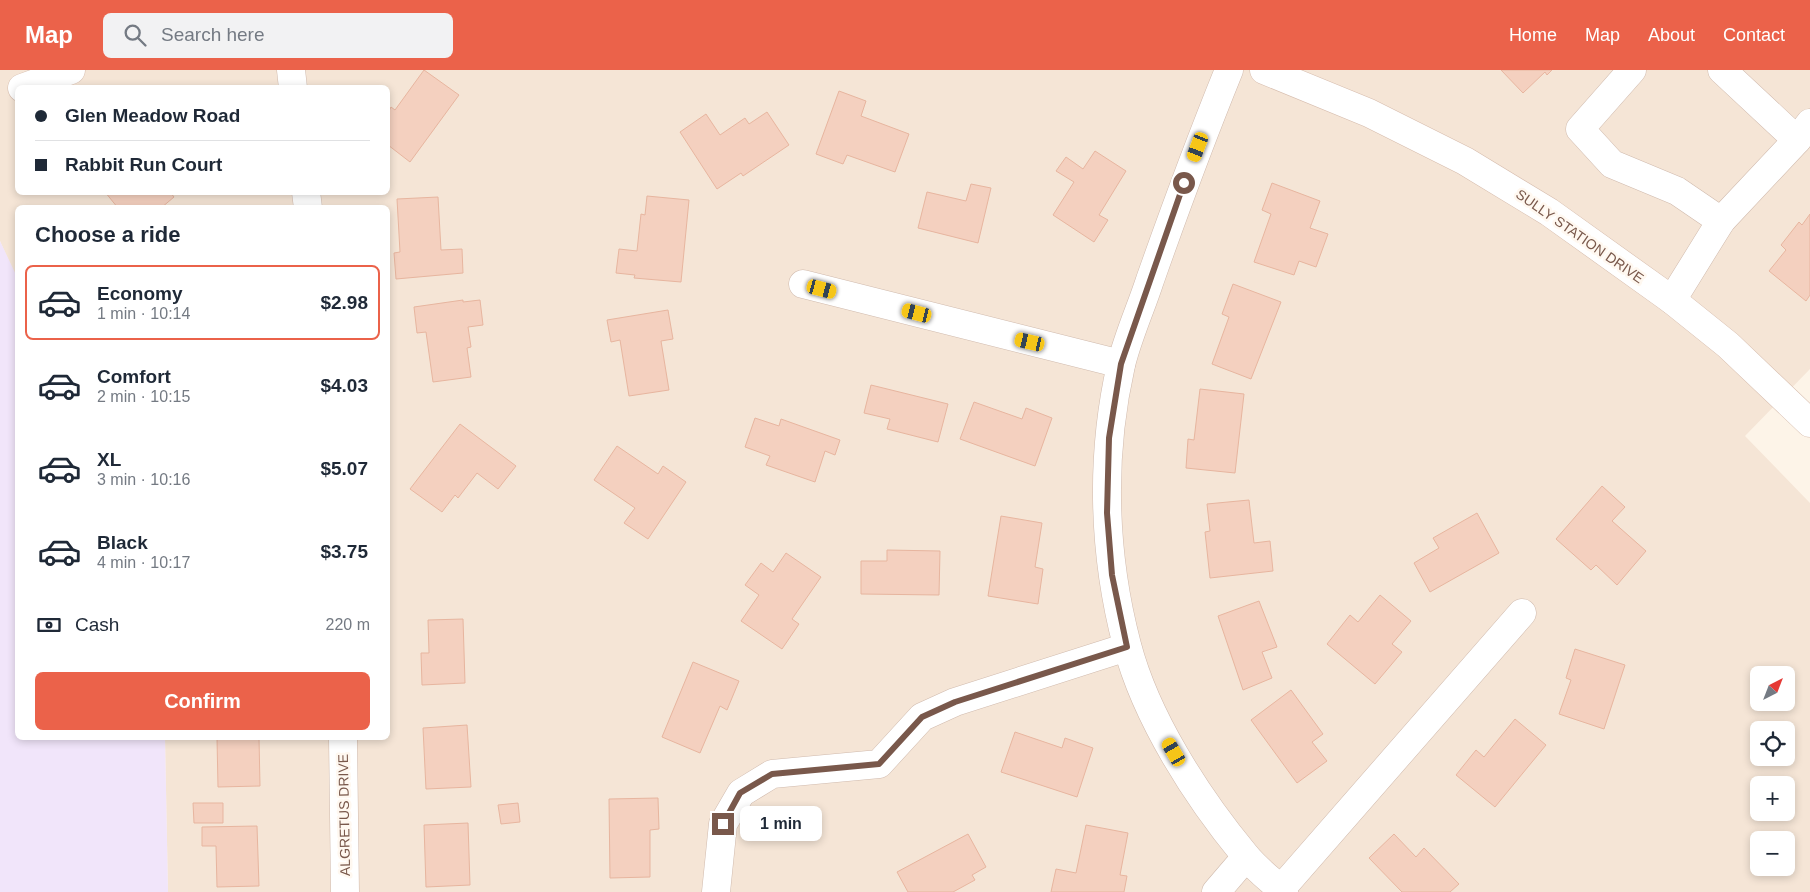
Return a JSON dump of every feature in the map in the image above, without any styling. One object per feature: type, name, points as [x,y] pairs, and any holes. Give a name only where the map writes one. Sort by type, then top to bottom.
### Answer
[{"type":"street","points":[[30,85],[71,70]]},
{"type":"street","points":[[291,70],[293,85]]},
{"type":"street","points":[[1229,70],[1177,202],[1121,364],[1109,438],[1107,513],[1112,575],[1127,647],[1151,710],[1167,741],[1187,776],[1246,857],[1282,890],[1522,613]]},
{"type":"street","name":"SULLY STATION DRIVE","points":[[1264,70],[1369,113],[1466,161],[1549,212],[1672,300],[1728,345],[1810,423]]},
{"type":"street","points":[[1632,70],[1580,129],[1612,164],[1677,191],[1721,221]]},
{"type":"street","points":[[1672,300],[1721,221],[1803,132],[1722,70]]},
{"type":"street","points":[[0,96],[15,90]]},
{"type":"street","points":[[803,284],[1121,364]]},
{"type":"street","points":[[716,892],[723,824],[740,793],[772,774],[879,764],[922,717],[955,702],[1127,647]]},
{"type":"street","name":"ALGRETUS DRIVE","points":[[343,740],[345,892]]},
{"type":"street","points":[[1216,892],[1246,857]]},
{"type":"shaded area","points":[[0,70],[1810,70],[1810,369],[1745,436],[1810,503],[1810,892],[168,892],[165,740],[390,740],[390,205],[15,205],[15,275],[0,241]]},
{"type":"shaded area","points":[[0,241],[15,273],[15,740],[165,740],[168,892],[0,892]]},
{"type":"building","points":[[424,70],[459,95],[410,162],[390,147],[390,109],[391,107],[395,110]]},
{"type":"building","points":[[1501,70],[1552,70],[1547,75],[1545,72],[1523,93]]},
{"type":"building","points":[[839,91],[866,101],[861,116],[909,134],[895,172],[847,155],[843,164],[816,154]]},
{"type":"building","points":[[767,112],[789,145],[743,176],[741,173],[717,189],[680,132],[706,114],[720,135],[745,118],[749,124]]},
{"type":"building","points":[[1095,151],[1126,171],[1099,215],[1108,220],[1094,242],[1053,215],[1074,182],[1056,171],[1066,157],[1083,169]]},
{"type":"building","points":[[1272,183],[1320,201],[1310,228],[1328,234],[1316,267],[1299,261],[1294,275],[1254,262],[1271,214],[1262,210]]},
{"type":"building","points":[[971,184],[991,188],[978,243],[918,228],[927,192],[966,201]]},
{"type":"building","points":[[107,195],[172,195],[174,197],[165,205],[116,205]]},
{"type":"building","points":[[647,196],[689,200],[681,282],[634,278],[635,275],[616,273],[619,249],[637,251],[641,214],[645,215]]},
{"type":"building","points":[[438,197],[441,250],[462,249],[463,273],[396,279],[394,253],[400,252],[397,199]]},
{"type":"building","points":[[1810,214],[1810,295],[1806,301],[1769,271],[1786,250],[1781,245],[1799,222],[1802,225]]},
{"type":"building","points":[[1233,284],[1281,302],[1251,379],[1212,364],[1229,317],[1222,314]]},
{"type":"building","points":[[463,300],[463,302],[480,300],[483,325],[468,327],[471,347],[467,348],[471,377],[433,382],[426,332],[417,333],[414,307]]},
{"type":"building","points":[[668,310],[673,339],[661,341],[669,390],[629,396],[620,340],[611,342],[607,320]]},
{"type":"building","points":[[871,385],[948,404],[938,442],[887,429],[890,419],[864,413]]},
{"type":"building","points":[[1200,389],[1244,394],[1235,473],[1186,468],[1188,439],[1194,440]]},
{"type":"building","points":[[974,402],[1022,419],[1026,408],[1052,418],[1035,466],[960,439]]},
{"type":"building","points":[[755,418],[779,426],[781,419],[840,440],[835,455],[825,451],[815,482],[766,465],[770,456],[745,447]]},
{"type":"building","points":[[460,424],[516,466],[498,489],[477,473],[458,498],[455,495],[442,512],[410,489]]},
{"type":"building","points":[[617,446],[658,474],[663,466],[686,482],[648,539],[624,523],[635,508],[594,480]]},
{"type":"building","points":[[1602,486],[1625,507],[1612,521],[1646,551],[1617,585],[1596,565],[1591,570],[1556,539]]},
{"type":"building","points":[[1249,500],[1254,543],[1270,541],[1273,571],[1210,578],[1205,532],[1210,531],[1207,504]]},
{"type":"building","points":[[1477,513],[1499,553],[1430,592],[1414,563],[1439,548],[1433,538]]},
{"type":"building","points":[[1001,516],[1042,523],[1035,567],[1043,569],[1038,604],[988,596]]},
{"type":"building","points":[[887,550],[940,551],[939,595],[861,594],[861,561],[887,561]]},
{"type":"building","points":[[786,553],[821,577],[792,619],[799,624],[782,649],[741,621],[759,595],[745,585],[761,563],[773,572]]},
{"type":"building","points":[[1380,595],[1411,621],[1392,644],[1402,652],[1375,684],[1327,644],[1350,615],[1358,622]]},
{"type":"building","points":[[1259,601],[1277,647],[1262,652],[1272,678],[1243,690],[1218,616]]},
{"type":"building","points":[[463,619],[465,683],[422,685],[421,653],[429,653],[428,620]]},
{"type":"building","points":[[1575,649],[1625,665],[1604,729],[1559,714],[1571,680],[1566,678]]},
{"type":"building","points":[[693,662],[739,681],[727,710],[720,706],[700,753],[662,737]]},
{"type":"building","points":[[1291,690],[1323,734],[1312,742],[1327,761],[1297,783],[1251,720]]},
{"type":"building","points":[[1515,719],[1546,745],[1495,807],[1456,775],[1476,750],[1484,757]]},
{"type":"building","points":[[467,725],[471,787],[426,789],[423,728]]},
{"type":"building","points":[[1015,732],[1062,748],[1065,738],[1093,748],[1077,797],[1001,772]]},
{"type":"building","points":[[217,740],[259,740],[260,786],[218,787]]},
{"type":"building","points":[[658,798],[659,829],[650,830],[650,877],[610,878],[609,799]]},
{"type":"building","points":[[193,803],[223,803],[223,823],[194,823]]},
{"type":"building","points":[[518,803],[520,822],[501,824],[498,805]]},
{"type":"building","points":[[468,823],[470,885],[426,887],[424,825]]},
{"type":"building","points":[[1086,825],[1128,833],[1120,875],[1127,876],[1124,892],[1051,892],[1056,869],[1076,873]]},
{"type":"building","points":[[257,826],[259,886],[217,887],[216,846],[202,846],[202,827]]},
{"type":"building","points":[[968,834],[986,867],[972,875],[975,880],[953,892],[908,892],[897,872]]},
{"type":"building","points":[[1394,834],[1416,857],[1424,848],[1459,884],[1450,892],[1402,892],[1369,858]]},
{"type":"route","points":[[723,824],[740,793],[772,774],[879,764],[922,717],[955,702],[1127,647],[1112,575],[1107,513],[1109,438],[1121,364],[1184,183]]}]
